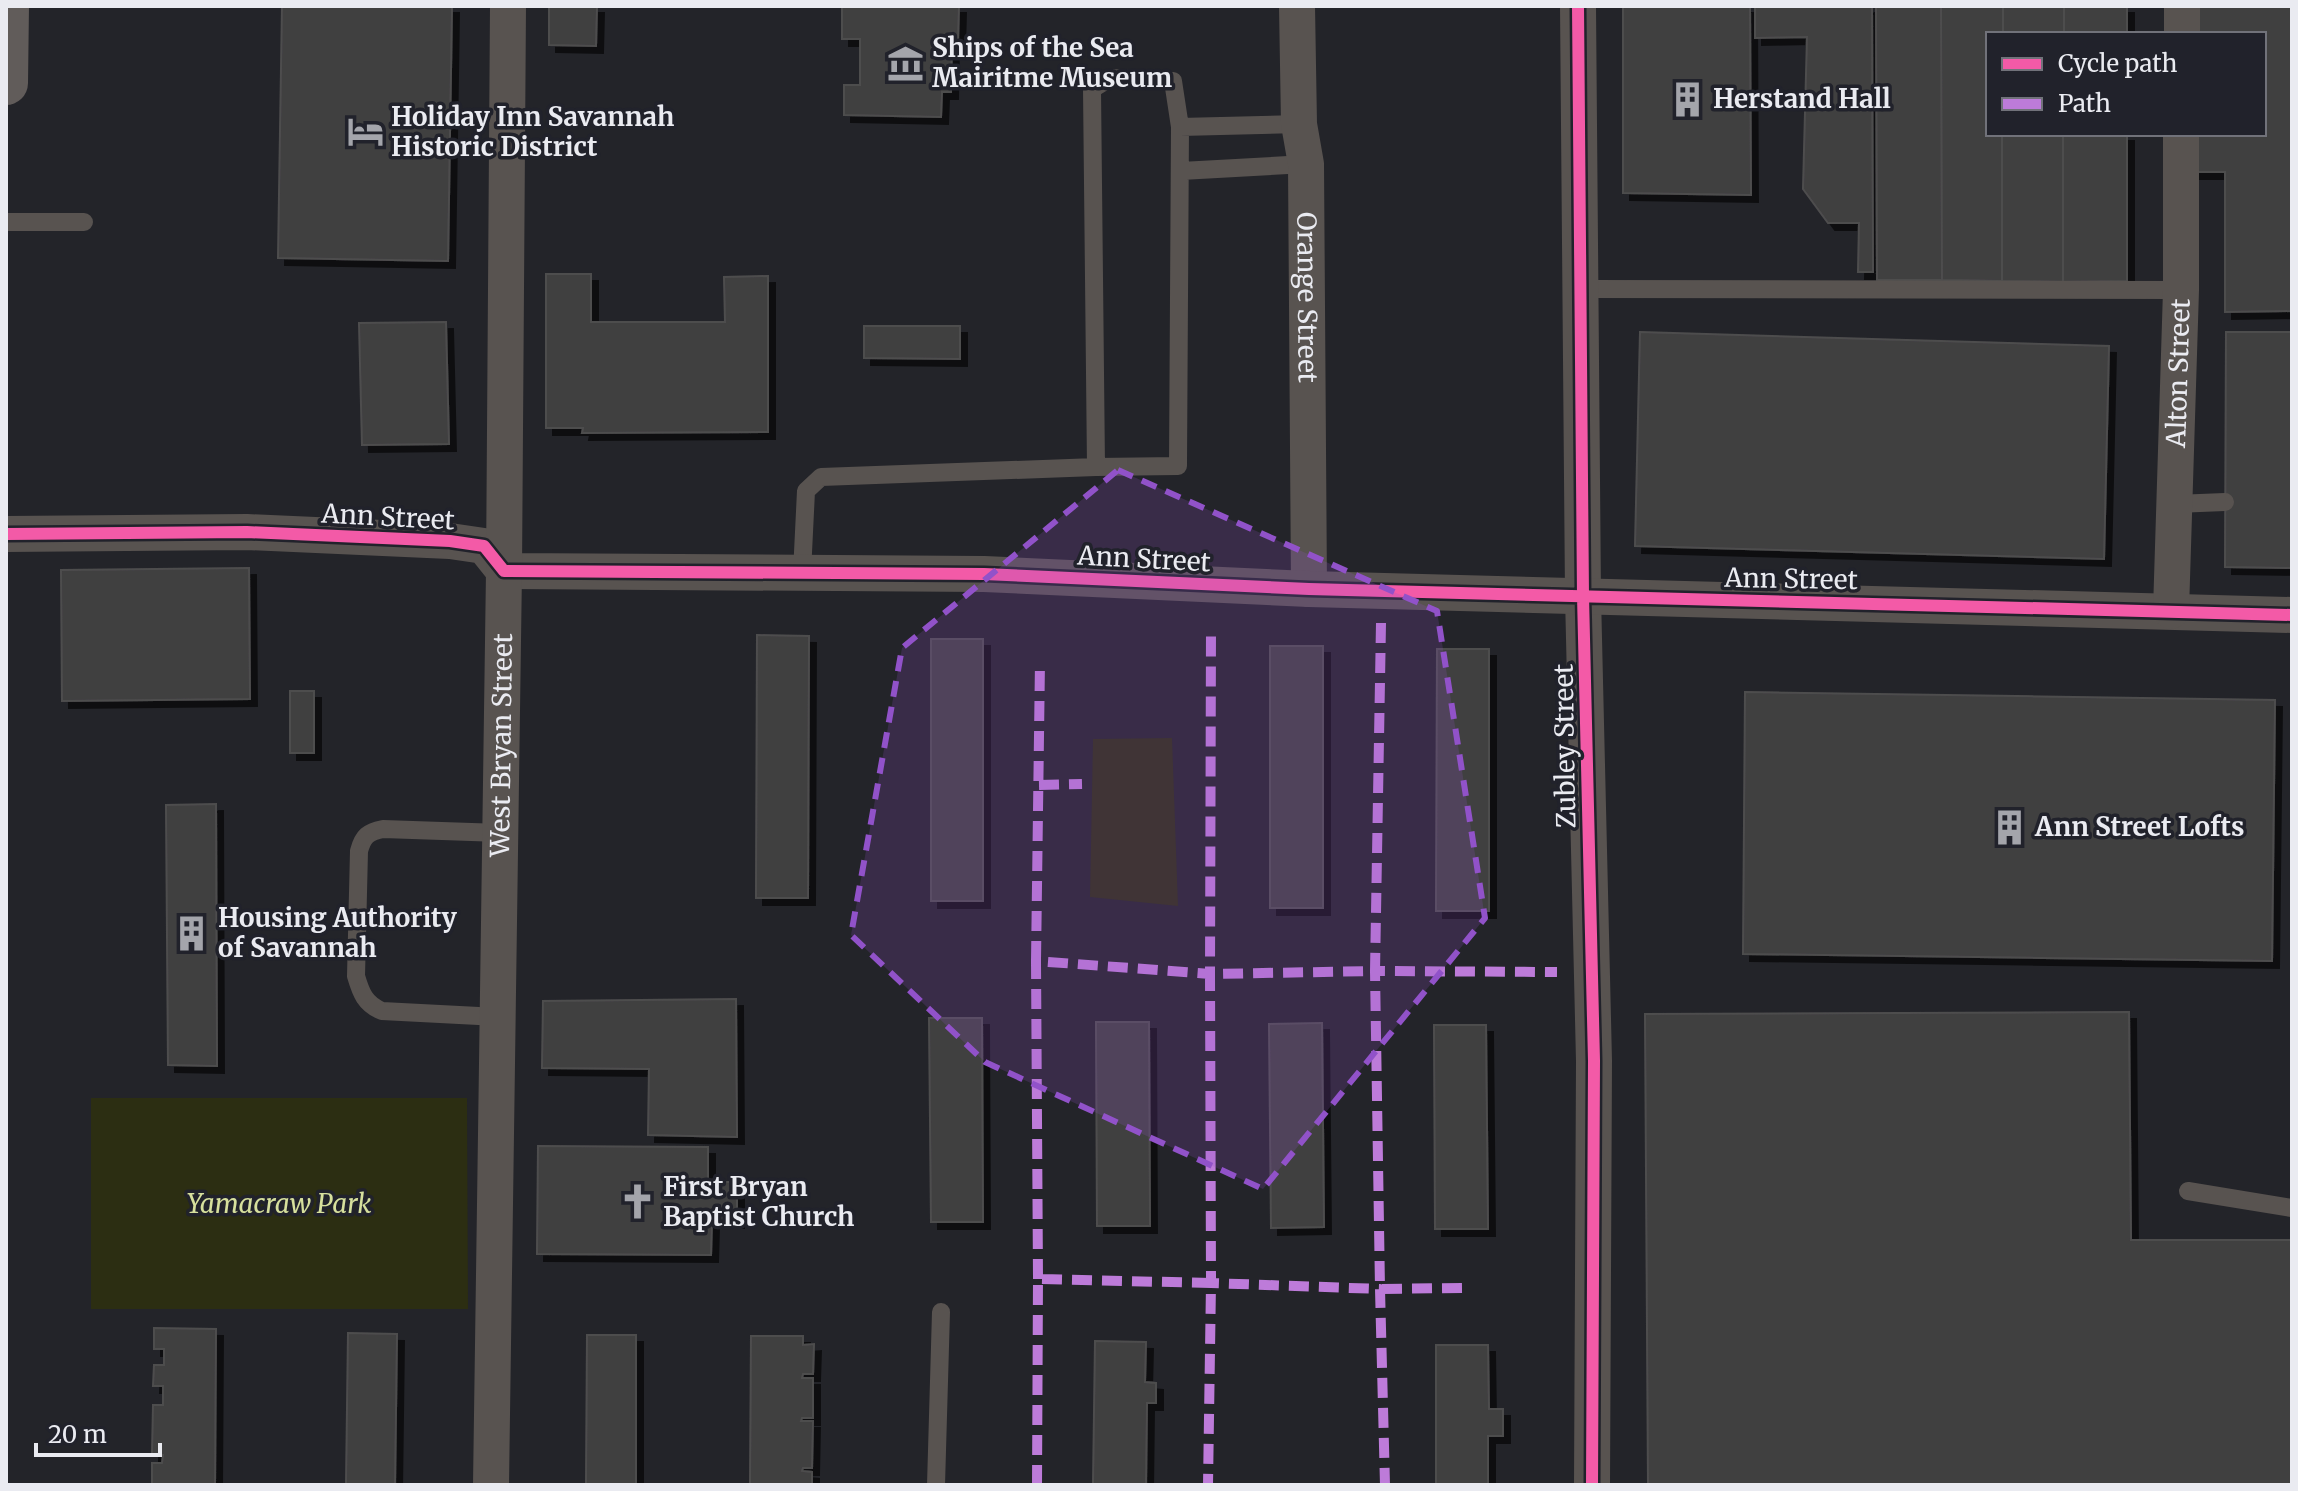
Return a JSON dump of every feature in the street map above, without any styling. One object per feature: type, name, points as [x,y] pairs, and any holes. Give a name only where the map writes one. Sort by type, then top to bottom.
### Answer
[{"type":"main road","points":[[6,83],[7,13]]},
{"type":"street","name":"West Bryan Street","points":[[491,1485],[501,833],[508,6]]},
{"type":"street","name":"Orange Street","points":[[1297,6],[1299,124],[1306,164],[1309,589]]},
{"type":"street","name":"Zubley Street","points":[[1578,6],[1583,596],[1594,1061],[1592,1485]]},
{"type":"street","points":[[2182,6],[2182,32]]},
{"type":"street","name":"Alton Street","points":[[2171,611],[2181,290],[2181,136]]},
{"type":"street","name":"Ann Street","points":[[6,534],[247,532],[450,541],[484,546],[504,571],[984,574],[1309,589],[2292,615]]},
{"type":"lane","points":[[802,573],[806,491],[821,477],[1178,466],[1181,171],[1180,127],[1173,81],[1110,78],[1092,89],[1096,467]]},
{"type":"lane","points":[[1180,127],[1299,124]]},
{"type":"lane","points":[[1181,171],[1306,164]]},
{"type":"lane","points":[[6,222],[84,222]]},
{"type":"lane","points":[[1580,289],[2181,290]]},
{"type":"lane","points":[[2175,504],[2225,502]]},
{"type":"lane","points":[[498,1017],[382,1011],[371,1006],[361,994],[356,976],[359,851],[362,839],[370,831],[501,833]]},
{"type":"lane","points":[[2188,1191],[2292,1208]]},
{"type":"lane","points":[[936,1485],[941,1312]]},
{"type":"highlighted area","points":[[1118,470],[1437,611],[1485,918],[1263,1189],[985,1062],[851,935],[902,648]]},
{"type":"green space","points":[[1172,738],[1178,906],[1090,897],[1093,739]]},
{"type":"green space","name":"Yamacraw Park","points":[[91,1098],[467,1098],[468,1309],[91,1309]]},
{"type":"building","name":"Holiday Inn Savannah Historic District","points":[[282,6],[452,6],[448,261],[278,258]]},
{"type":"building","points":[[549,6],[597,6],[596,46],[549,45]]},
{"type":"building","name":"Ships of the Sea Mairitme Museum","points":[[842,6],[959,6],[958,41],[952,41],[951,92],[942,92],[941,117],[844,115],[844,85],[860,85],[860,39],[842,39]]},
{"type":"building","name":"Herstand Hall","points":[[1623,6],[1750,6],[1751,195],[1623,193]]},
{"type":"building","points":[[1755,6],[1872,6],[1873,272],[1858,272],[1859,223],[1828,223],[1803,189],[1807,37],[1755,38]]},
{"type":"building","points":[[1876,6],[1941,6],[1942,280],[1877,280]]},
{"type":"building","points":[[1941,6],[2003,6],[2003,32],[1986,32],[1986,136],[2002,136],[2002,281],[1942,280]]},
{"type":"building","points":[[2003,6],[2064,6],[2064,32],[2003,32]]},
{"type":"building","points":[[2064,6],[2127,6],[2127,32],[2064,32]]},
{"type":"building","points":[[2190,6],[2292,6],[2292,311],[2225,312],[2225,172],[2190,172],[2190,136],[2266,136],[2266,32],[2190,32]]},
{"type":"building","points":[[2002,136],[2063,136],[2063,282],[2002,281]]},
{"type":"building","points":[[2063,136],[2127,136],[2127,281],[2063,282]]},
{"type":"building","points":[[546,274],[591,274],[591,322],[725,322],[724,277],[768,276],[768,432],[582,433],[583,428],[546,428]]},
{"type":"building","points":[[446,322],[449,444],[362,445],[359,323]]},
{"type":"building","points":[[864,326],[960,326],[960,359],[864,358]]},
{"type":"building","points":[[1640,332],[2109,346],[2104,559],[1635,546]]},
{"type":"building","points":[[2226,332],[2292,332],[2292,568],[2225,567]]},
{"type":"building","points":[[249,568],[250,699],[62,701],[61,570]]},
{"type":"building","points":[[757,635],[809,636],[808,898],[756,898]]},
{"type":"building","points":[[931,639],[983,639],[983,901],[931,901]]},
{"type":"building","points":[[1270,646],[1323,646],[1323,908],[1270,908]]},
{"type":"building","points":[[1437,649],[1489,649],[1489,911],[1436,911]]},
{"type":"building","points":[[290,691],[314,691],[314,753],[290,753]]},
{"type":"building","name":"Ann Street Lofts","points":[[1745,692],[2275,700],[2272,961],[1743,954]]},
{"type":"building","name":"Housing Authority of Savannah","points":[[216,804],[217,1066],[168,1065],[166,805]]},
{"type":"building","points":[[736,999],[737,1137],[648,1135],[649,1069],[542,1068],[543,1001]]},
{"type":"building","points":[[2129,1012],[2131,1240],[2292,1240],[2292,1485],[1648,1485],[1645,1014]]},
{"type":"building","points":[[929,1018],[982,1018],[983,1222],[931,1222]]},
{"type":"building","points":[[1096,1022],[1149,1022],[1150,1226],[1097,1226]]},
{"type":"building","points":[[1322,1023],[1324,1227],[1271,1228],[1269,1024]]},
{"type":"building","points":[[1434,1025],[1486,1025],[1488,1229],[1435,1229]]},
{"type":"building","name":"First Bryan Baptist Church","points":[[538,1146],[708,1147],[708,1182],[737,1182],[737,1221],[712,1221],[711,1255],[537,1254]]},
{"type":"building","points":[[154,1328],[216,1329],[215,1485],[152,1485],[152,1463],[162,1463],[163,1455],[152,1454],[153,1405],[163,1405],[163,1386],[153,1386],[154,1365],[164,1365],[164,1349],[154,1349]]},
{"type":"building","points":[[348,1333],[397,1334],[395,1485],[346,1485]]},
{"type":"building","points":[[587,1335],[636,1335],[636,1485],[586,1485]]},
{"type":"building","points":[[751,1336],[803,1336],[803,1345],[814,1344],[813,1374],[803,1374],[802,1378],[813,1378],[813,1418],[802,1418],[801,1421],[813,1421],[812,1468],[803,1468],[802,1471],[812,1472],[812,1485],[750,1485]]},
{"type":"building","points":[[1095,1341],[1146,1342],[1145,1382],[1156,1383],[1156,1403],[1147,1403],[1146,1485],[1093,1485]]},
{"type":"building","points":[[1436,1345],[1488,1345],[1489,1409],[1503,1409],[1503,1436],[1488,1436],[1488,1485],[1436,1485]]},
{"type":"marked path","points":[[1381,623],[1375,971],[1210,974],[1211,1283],[1380,1289],[1385,1485]]},
{"type":"marked path","points":[[1038,1279],[1036,961],[1210,974],[1211,628]]},
{"type":"marked path","points":[[1036,961],[1040,661]]},
{"type":"marked path","points":[[1039,785],[1082,784]]},
{"type":"marked path","points":[[1462,1288],[1380,1289],[1375,971],[1557,972]]},
{"type":"marked path","points":[[1037,1485],[1038,1279],[1211,1283],[1208,1485]]},
{"type":"cycle path","points":[[1578,6],[1583,596],[1594,1061],[1592,1485]]},
{"type":"cycle path","points":[[6,534],[247,532],[450,541],[484,546],[504,571],[984,574],[1309,589],[2292,615]]},
{"type":"place","name":"Ships of the Sea Mairitme Museum","points":[[906,63]]},
{"type":"place","name":"Herstand Hall","points":[[1687,99]]},
{"type":"place","name":"Holiday Inn Savannah Historic District","points":[[365,132]]},
{"type":"place","name":"Ann Street Lofts","points":[[2009,827]]},
{"type":"place","name":"Housing Authority of Savannah","points":[[192,933]]},
{"type":"place","name":"First Bryan Baptist Church","points":[[637,1202]]}]
